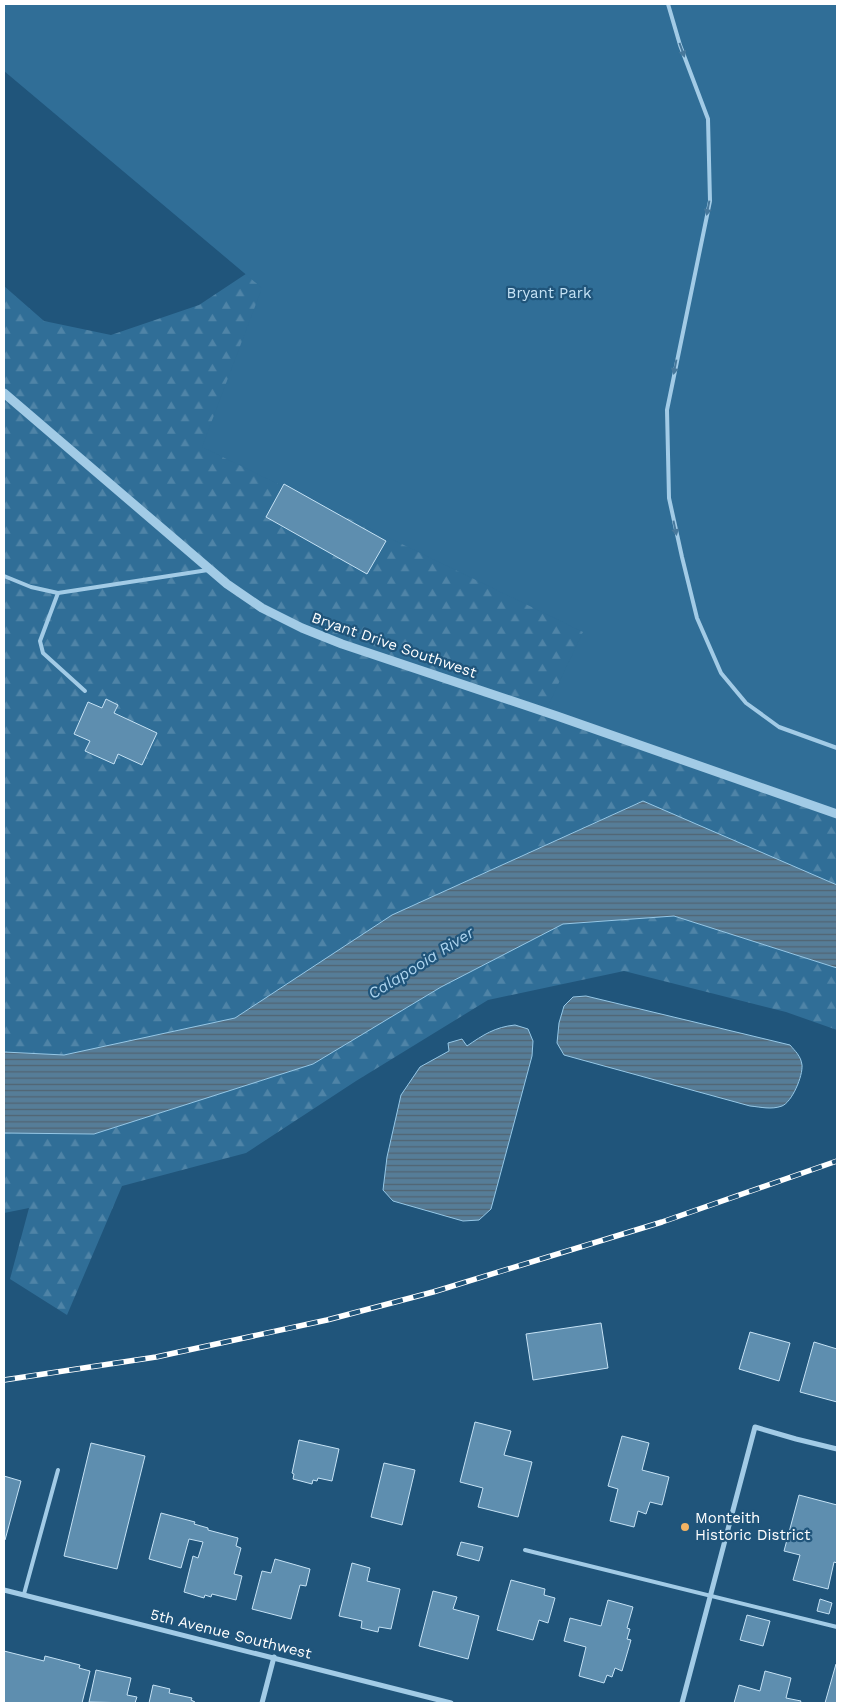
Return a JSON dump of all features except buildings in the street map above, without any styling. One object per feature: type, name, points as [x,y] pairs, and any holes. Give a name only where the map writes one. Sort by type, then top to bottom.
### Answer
[{"type":"street","name":"Bryant Drive Southwest","points":[[4,393],[210,570],[262,608],[302,628],[342,644],[545,712],[837,814]]},
{"type":"street","points":[[682,1703],[755,1427],[796,1440],[837,1449]]},
{"type":"street","name":"5th Avenue Southwest","points":[[4,1590],[451,1703]]},
{"type":"street","points":[[262,1703],[274,1658]]},
{"type":"lane","points":[[668,4],[680,46],[708,119],[710,201],[667,410],[669,498],[682,557],[697,618],[720,673],[746,702],[779,726],[837,748]]},
{"type":"lane","points":[[4,576],[31,587],[58,593],[210,570]]},
{"type":"lane","points":[[58,593],[40,640],[43,653],[85,691]]},
{"type":"lane","points":[[24,1594],[58,1470]]},
{"type":"lane","points":[[525,1550],[837,1627]]},
{"type":"green space","name":"Bryant Park","points":[[4,4],[837,4],[837,814],[545,712],[583,632],[202,447],[262,288],[4,71]]},
{"type":"green space","points":[[430,152],[837,326],[837,885],[642,801],[392,915],[235,1018],[64,1055],[4,1052],[4,286],[44,321],[111,335],[199,305]]},
{"type":"green space","points":[[674,916],[837,968],[837,1030],[786,1012],[624,971],[488,1000],[356,1081],[246,1153],[122,1186],[67,1315],[10,1279],[29,1208],[4,1213],[4,1133],[94,1134],[313,1064],[441,987],[563,924]]},
{"type":"water","name":"Calapooia River","points":[[643,801],[837,885],[837,968],[674,916],[563,924],[441,987],[313,1064],[94,1134],[4,1133],[4,1052],[64,1055],[235,1018],[392,915]]},
{"type":"water","points":[[586,996],[790,1045],[799,1056],[802,1065],[801,1075],[796,1088],[786,1104],[782,1106],[770,1108],[750,1106],[564,1055],[557,1043],[559,1023],[564,1006],[573,997]]},
{"type":"water","points":[[515,1025],[528,1029],[533,1041],[532,1056],[491,1209],[479,1220],[463,1221],[393,1201],[383,1190],[387,1157],[401,1095],[420,1067],[449,1051],[448,1043],[462,1039],[467,1046],[489,1032]]},
{"type":"railway","points":[[4,1380],[156,1357],[327,1320],[433,1292],[662,1222],[837,1161]]},
{"type":"place","name":"Monteith Historic District","points":[[685,1527]]}]
